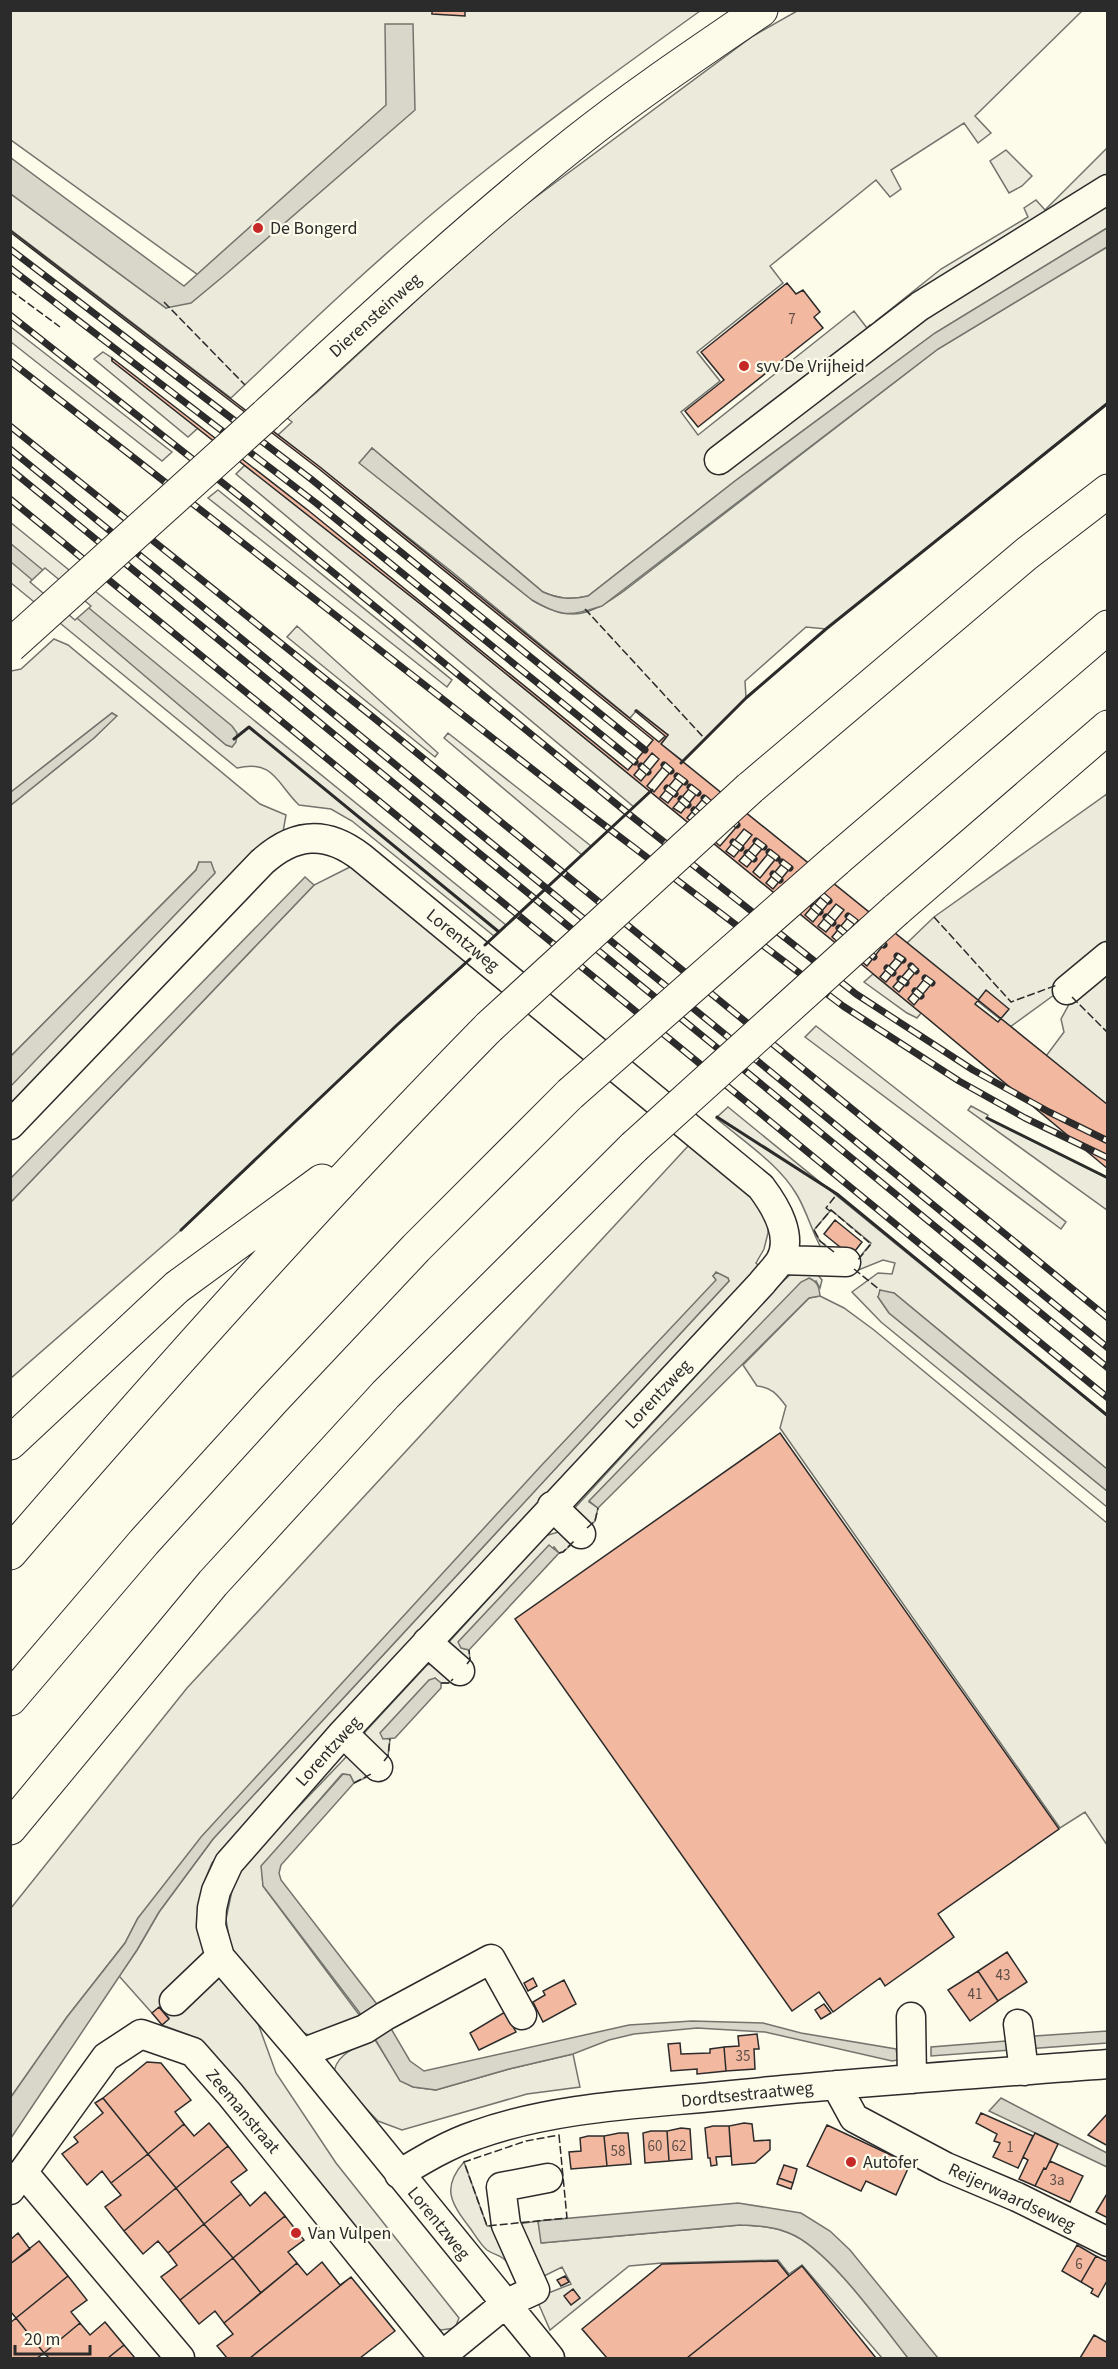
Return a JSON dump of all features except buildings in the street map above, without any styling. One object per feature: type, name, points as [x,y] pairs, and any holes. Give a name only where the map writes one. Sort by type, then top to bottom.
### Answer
[{"type":"main road","name":"Dierensteinweg","points":[[10,646],[423,271],[576,142],[683,63],[761,10]]},
{"type":"main road","points":[[10,1553],[377,1141],[489,1027],[750,789],[1025,555],[1107,491]]},
{"type":"main road","points":[[10,1699],[144,1542],[273,1400],[416,1248],[570,1094],[836,860],[1107,627]]},
{"type":"main road","points":[[10,1828],[213,1583],[386,1394],[634,1147],[896,910],[1107,727]]},
{"type":"main road","points":[[10,1443],[177,1287],[377,1141]]},
{"type":"main road","points":[[10,1849],[74,1750]]},
{"type":"street","points":[[719,460],[920,306],[1107,189]]},
{"type":"street","name":"Lorentzweg","points":[[10,1125],[273,852],[296,840],[322,838],[348,847],[361,857],[761,1187],[774,1204],[783,1223],[785,1244],[780,1260],[762,1283],[343,1733],[228,1863],[212,1908],[211,1926],[220,1957],[302,2053],[550,2358]]},
{"type":"street","points":[[1067,990],[1107,956]]},
{"type":"street","points":[[780,1260],[846,1262]]},
{"type":"street","points":[[552,1506],[581,1534]]},
{"type":"street","points":[[427,1642],[460,1671]]},
{"type":"street","points":[[343,1733],[378,1767]]},
{"type":"street","points":[[174,2001],[220,1957]]},
{"type":"street","points":[[302,2053],[375,2022],[491,1959],[522,2015]]},
{"type":"street","points":[[911,2017],[912,2079]]},
{"type":"street","name":"Zeemanstraat","points":[[180,2358],[17,2181],[106,2057],[141,2034],[193,2052],[230,2094],[441,2357],[505,2304],[535,2290],[506,2225],[501,2187],[548,2178]]},
{"type":"street","name":"Dordtsestraatweg","points":[[399,2174],[442,2148],[476,2135],[531,2120],[648,2103],[912,2079],[1021,2047],[1107,2064]]},
{"type":"street","name":"Reijerwaardseweg","points":[[836,2085],[854,2118],[946,2167],[1017,2197],[1107,2242]]},
{"type":"shaded area","name":"De Bongerd","points":[[10,11],[700,11],[554,118],[436,210],[347,289],[231,398],[11,230],[11,194],[166,308],[212,285],[11,140]]},
{"type":"shaded area","points":[[797,11],[1082,11],[975,116],[991,133],[978,143],[964,123],[891,170],[901,189],[890,197],[876,180],[770,266],[783,283],[697,352],[720,381],[681,412],[698,435],[854,311],[867,328],[870,325],[874,332],[957,291],[1107,198],[1107,228],[935,333],[735,481],[588,596],[565,598],[543,592],[372,448],[360,463],[532,600],[558,612],[580,614],[612,600],[938,349],[1107,247],[1107,403],[826,629],[806,627],[745,681],[746,698],[683,761],[661,744],[668,735],[637,710],[630,718],[451,571],[278,435],[292,422],[286,417],[316,393],[498,225],[753,36]]},
{"type":"shaded area","points":[[385,24],[413,24],[415,110],[191,303],[166,308],[11,194],[11,158],[184,286],[386,105]]},
{"type":"shaded area","points":[[1107,148],[1107,181],[881,326],[876,321],[941,269],[1028,217],[1024,208],[1036,200],[1045,210]]},
{"type":"shaded area","points":[[1006,150],[1032,176],[1022,186],[1009,193],[990,161]]},
{"type":"shaded area","points":[[1107,228],[1107,247],[938,349],[602,606],[566,614],[551,610],[532,600],[359,463],[372,448],[543,592],[565,598],[588,596],[735,481],[935,333]]},
{"type":"shaded area","points":[[11,327],[172,452],[162,461],[11,342]]},
{"type":"shaded area","points":[[103,352],[198,428],[188,437],[94,359]]},
{"type":"shaded area","points":[[245,465],[650,791],[634,807],[236,474]]},
{"type":"shaded area","points":[[218,490],[452,680],[447,687],[208,498]]},
{"type":"shaded area","points":[[10,522],[506,925],[494,936],[352,821],[331,809],[299,805],[267,770],[249,766],[237,768],[11,583]]},
{"type":"shaded area","points":[[10,543],[232,726],[237,733],[236,742],[232,747],[226,745],[11,562]]},
{"type":"shaded area","points":[[297,626],[438,753],[435,757],[287,637]]},
{"type":"shaded area","points":[[54,639],[68,645],[260,804],[286,815],[283,832],[11,1109],[10,1086],[215,872],[199,862],[196,870],[11,1056],[11,805],[94,738],[116,716],[112,713],[11,792],[11,671],[21,669]]},
{"type":"shaded area","points":[[112,713],[117,716],[94,738],[11,805],[11,792]]},
{"type":"shaded area","points":[[448,733],[591,846],[582,855],[444,738]]},
{"type":"shaded area","points":[[1107,794],[1107,945],[1054,995],[1010,1027],[906,944],[934,917]]},
{"type":"shaded area","points":[[199,862],[211,862],[215,873],[11,1086],[11,1056],[196,870]]},
{"type":"shaded area","points":[[354,865],[471,959],[397,1025],[181,1230],[11,1378],[11,1202],[314,885]]},
{"type":"shaded area","points":[[305,877],[314,885],[11,1202],[11,1178]]},
{"type":"shaded area","points":[[1107,967],[1107,1105],[1046,1056],[1064,1032],[1061,1019],[1073,997]]},
{"type":"shaded area","points":[[873,974],[921,1013],[917,1018],[864,982]]},
{"type":"shaded area","points":[[816,1026],[1066,1222],[1061,1229],[805,1037]]},
{"type":"shaded area","points":[[971,1106],[988,1115],[987,1118],[1107,1178],[1107,1210],[968,1110]]},
{"type":"shaded area","points":[[728,1107],[1107,1416],[1107,1469],[894,1293],[878,1297],[889,1313],[1107,1491],[1107,1507],[881,1322],[852,1292],[878,1273],[892,1274],[895,1263],[883,1260],[851,1273],[852,1267],[871,1243],[831,1210],[814,1230],[820,1241],[841,1258],[827,1258],[797,1195],[781,1173],[716,1118]]},
{"type":"shaded area","points":[[689,1145],[758,1199],[768,1222],[764,1249],[756,1263],[759,1266],[227,1845],[212,1863],[202,1887],[199,1911],[256,2018],[276,2073],[336,2163],[459,2318],[455,2328],[441,2330],[431,2325],[205,2048],[189,2035],[162,2025],[169,2018],[160,2008],[152,2013],[119,1976],[159,1912],[213,1839],[729,1281],[728,1278],[716,1273],[713,1276],[717,1280],[138,1918],[125,1943],[67,2017],[11,2097],[11,1908],[187,1688]]},
{"type":"shaded area","points":[[716,1272],[728,1278],[729,1281],[213,1839],[159,1912],[137,1950],[11,2138],[11,2097],[67,2017],[125,1943],[138,1918],[201,1837],[539,1468],[716,1280],[713,1276]]},
{"type":"shaded area","points":[[805,1272],[817,1274],[822,1280],[820,1288],[816,1281],[589,1502],[598,1508],[595,1521],[587,1528],[572,1511],[781,1283],[790,1275]]},
{"type":"shaded area","points":[[809,1278],[818,1285],[820,1296],[809,1298],[598,1508],[589,1501],[801,1282]]},
{"type":"shaded area","points":[[880,1290],[894,1293],[1107,1469],[1107,1491],[889,1313],[878,1297]]},
{"type":"shaded area","points":[[820,1296],[844,1308],[874,1330],[1107,1523],[1107,1845],[1085,1812],[1060,1828],[780,1428],[786,1406],[773,1392],[757,1386],[743,1365],[809,1298]]},
{"type":"shaded area","points":[[558,1532],[573,1543],[559,1553],[554,1547],[462,1648],[469,1650],[470,1660],[465,1666],[448,1647],[449,1642],[545,1536]]},
{"type":"shaded area","points":[[549,1545],[559,1553],[469,1650],[461,1648],[458,1642]]},
{"type":"shaded area","points":[[434,1663],[454,1677],[449,1683],[441,1683],[435,1678],[383,1738],[390,1739],[388,1756],[383,1762],[364,1737],[365,1732],[427,1665]]},
{"type":"shaded area","points":[[435,1678],[441,1683],[441,1688],[395,1738],[383,1739],[380,1733],[429,1680]]},
{"type":"shaded area","points":[[347,1756],[366,1769],[367,1777],[354,1783],[350,1775],[342,1774],[262,1866],[263,1886],[363,2020],[311,2036],[302,2032],[235,1956],[230,1944],[226,1919],[234,1881],[244,1864]]},
{"type":"shaded area","points":[[343,1774],[350,1775],[354,1783],[281,1865],[279,1873],[281,1880],[376,2003],[410,2061],[424,2071],[629,2025],[692,2021],[763,2023],[801,2033],[896,2049],[898,2060],[892,2061],[765,2032],[697,2028],[634,2034],[609,2040],[573,2054],[436,2090],[413,2087],[400,2081],[359,2012],[263,1886],[261,1866]]},
{"type":"shaded area","points":[[1107,2031],[1107,2043],[931,2056],[931,2047],[1006,2041],[1030,2042],[1035,2036]]},
{"type":"shaded area","points":[[374,2038],[400,2080],[413,2087],[436,2090],[573,2054],[580,2087],[527,2094],[402,2130],[378,2121],[334,2075],[342,2056]]},
{"type":"shaded area","points":[[1001,2098],[1107,2153],[1107,2167],[989,2111]]},
{"type":"shaded area","points":[[464,2162],[487,2226],[501,2226],[507,2262],[487,2250],[463,2219],[454,2203],[451,2188],[457,2171]]},
{"type":"shaded area","points":[[738,2203],[801,2213],[830,2231],[850,2250],[938,2358],[908,2358],[837,2270],[804,2241],[783,2231],[740,2225],[541,2243],[538,2221]]},
{"type":"shaded area","points":[[538,2221],[542,2243],[740,2225],[764,2227],[789,2233],[804,2241],[837,2270],[908,2358],[882,2358],[802,2265],[789,2274],[778,2260],[629,2266],[550,2330],[536,2298],[571,2284],[562,2267],[536,2280],[511,2225]]},
{"type":"pier","points":[[45,568],[91,606],[75,620],[30,582]]},
{"type":"railway","points":[[10,249],[311,479],[645,750]]},
{"type":"railway","points":[[10,268],[316,503],[635,762]]},
{"type":"railway","points":[[10,315],[252,506],[625,811],[856,994],[973,1070],[1108,1141]]},
{"type":"railway","points":[[10,361],[595,818],[843,1006],[959,1081],[1025,1118],[1108,1158]]},
{"type":"railway","points":[[10,426],[374,718],[1108,1318]]},
{"type":"railway","points":[[10,449],[1108,1348]]},
{"type":"railway","points":[[10,469],[1108,1368]]},
{"type":"railway","points":[[10,499],[1108,1398]]},
{"type":"railway","points":[[664,765],[671,771]]},
{"type":"railway","points":[[641,766],[648,772]]},
{"type":"railway","points":[[677,776],[685,782]]},
{"type":"railway","points":[[690,787],[698,793]]},
{"type":"railway","points":[[667,788],[675,794]]},
{"type":"railway","points":[[704,798],[711,804]]},
{"type":"railway","points":[[681,799],[688,805]]},
{"type":"railway","points":[[694,810],[701,816]]},
{"type":"railway","points":[[730,819],[737,825]]},
{"type":"railway","points":[[707,820],[714,826]]},
{"type":"railway","points":[[756,841],[764,847]]},
{"type":"railway","points":[[733,842],[741,848]]},
{"type":"railway","points":[[769,852],[777,858]]},
{"type":"railway","points":[[747,853],[754,859]]},
{"type":"railway","points":[[782,862],[790,868]]},
{"type":"railway","points":[[773,874],[780,880]]},
{"type":"railway","points":[[809,884],[816,890]]},
{"type":"railway","points":[[786,885],[794,891]]},
{"type":"railway","points":[[822,895],[829,901]]},
{"type":"railway","points":[[813,906],[820,912]]},
{"type":"railway","points":[[848,916],[856,922]]},
{"type":"railway","points":[[826,917],[833,923]]},
{"type":"railway","points":[[862,927],[869,933]]},
{"type":"railway","points":[[839,928],[846,934]]},
{"type":"railway","points":[[852,939],[860,945]]},
{"type":"railway","points":[[877,939],[884,945]]},
{"type":"railway","points":[[866,951],[874,957]]},
{"type":"railway","points":[[897,956],[903,960]]},
{"type":"railway","points":[[911,966],[916,971]]},
{"type":"railway","points":[[887,968],[893,973]]},
{"type":"railway","points":[[925,978],[932,983]]},
{"type":"railway","points":[[900,979],[906,983]]},
{"type":"railway","points":[[915,991],[921,996]]},
{"type":"fence","points":[[10,290],[60,327]]},
{"type":"fence","points":[[164,302],[245,385]]},
{"type":"fence","points":[[585,609],[705,739]]},
{"type":"fence","points":[[934,917],[1011,1002],[1057,985]]},
{"type":"fence","points":[[1072,997],[1108,1033]]},
{"type":"fence","points":[[830,1211],[826,1208],[837,1194]]},
{"type":"fence","points":[[834,1252],[820,1241],[814,1230],[831,1210],[871,1244],[857,1261]]},
{"type":"fence","points":[[854,1269],[880,1290]]},
{"type":"fence","points":[[587,1528],[595,1521],[598,1508]]},
{"type":"fence","points":[[559,1553],[574,1541]]},
{"type":"fence","points":[[467,1664],[470,1660],[469,1650]]},
{"type":"fence","points":[[441,1683],[449,1683],[453,1679]]},
{"type":"fence","points":[[384,1761],[388,1756],[390,1739]]},
{"type":"fence","points":[[354,1783],[371,1774]]},
{"type":"fence","points":[[559,2135],[567,2218],[487,2226],[464,2162],[526,2141],[559,2135]]},
{"type":"wall","points":[[681,763],[746,698],[826,629],[1108,403]]},
{"type":"wall","points":[[234,739],[249,727],[499,932]]},
{"type":"wall","points":[[485,945],[652,790]]},
{"type":"wall","points":[[181,1230],[470,959]]},
{"type":"wall","points":[[717,1117],[837,1194],[1108,1416]]},
{"type":"wall","points":[[987,1118],[1108,1178]]},
{"type":"place","name":"De Bongerd","points":[[258,228]]},
{"type":"place","name":"svv De Vrijheid","points":[[744,366]]},
{"type":"place","name":"Autofer","points":[[851,2162]]},
{"type":"place","name":"Van Vulpen","points":[[296,2233]]}]
